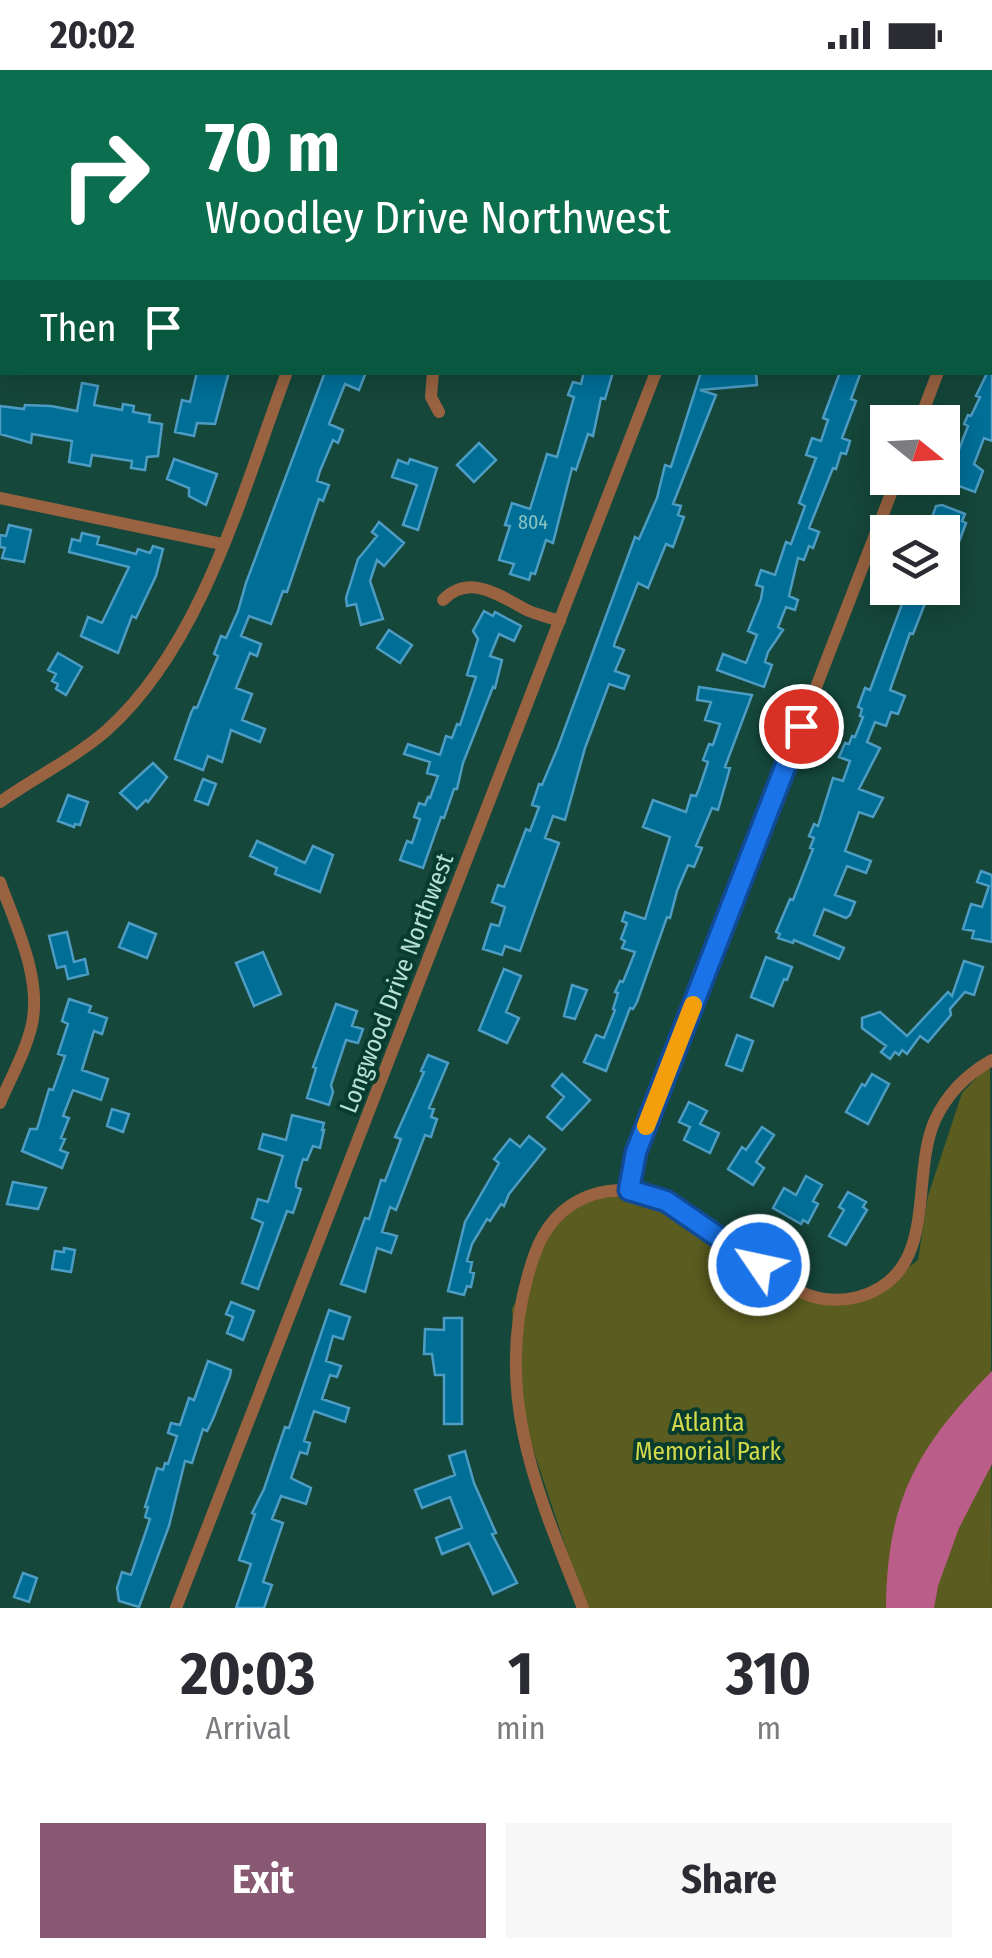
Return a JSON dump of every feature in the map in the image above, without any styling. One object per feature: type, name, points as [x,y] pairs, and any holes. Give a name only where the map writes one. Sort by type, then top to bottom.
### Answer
[{"type":"street","points":[[0,802],[82,749],[132,705],[176,640],[222,544],[286,375]]},
{"type":"street","points":[[433,375],[431,396],[439,412]]},
{"type":"street","name":"Longwood Drive Northwest","points":[[176,1608],[655,375]]},
{"type":"street","points":[[925,405],[937,375]]},
{"type":"street","points":[[629,1190],[636,1152],[891,495]]},
{"type":"street","points":[[0,498],[222,544]]},
{"type":"street","points":[[443,600],[458,588],[472,586],[560,621]]},
{"type":"street","points":[[0,882],[27,960],[34,1010],[28,1036],[0,1103]]},
{"type":"street","points":[[583,1608],[538,1494],[522,1441],[516,1386],[518,1325],[524,1289],[545,1230],[560,1212],[583,1198],[605,1190],[629,1190],[666,1201],[801,1292],[832,1300],[862,1296],[890,1279],[911,1250],[928,1142],[944,1103],[959,1084],[992,1060]]},
{"type":"green space","name":"Atlanta Memorial Park","points":[[990,1064],[992,1608],[586,1608],[519,1407],[512,1309],[565,1202],[627,1185],[809,1300],[866,1300],[918,1260],[928,1196],[962,1093]]},
{"type":"shaded area","points":[[992,1371],[992,1464],[959,1528],[934,1608],[886,1608],[892,1536],[911,1477],[944,1425]]},
{"type":"building","points":[[196,375],[228,375],[215,424],[197,423],[194,436],[175,432],[182,400],[190,402]]},
{"type":"building","points":[[324,375],[365,375],[359,390],[345,384],[329,424],[343,430],[338,443],[333,440],[320,471],[317,481],[329,485],[323,501],[319,499],[287,592],[283,591],[271,624],[249,616],[241,636],[261,644],[257,656],[250,653],[236,688],[252,694],[242,720],[265,729],[260,742],[231,730],[222,762],[208,756],[203,770],[175,759],[218,656],[214,654],[221,636],[226,638]]},
{"type":"building","points":[[583,375],[612,375],[605,399],[601,398],[593,436],[588,434],[576,470],[572,468],[553,543],[546,540],[535,574],[531,573],[529,580],[510,574],[514,564],[499,560],[510,526],[505,525],[512,503],[530,509],[547,454],[557,457],[574,397],[568,395],[573,382],[581,384]]},
{"type":"building","points":[[700,375],[756,375],[757,385],[700,390],[716,395],[673,504],[681,506],[678,515],[684,517],[673,547],[666,544],[648,588],[638,583],[615,642],[614,646],[624,650],[615,671],[629,676],[624,689],[609,684],[585,748],[565,820],[553,816],[545,838],[559,843],[520,951],[505,946],[502,955],[483,949],[491,924],[499,926],[505,907],[492,902],[498,885],[504,887],[526,829],[530,831],[539,807],[532,805],[539,784],[542,785],[558,747],[635,537],[639,539],[657,498],[665,465],[671,467]]},
{"type":"building","points":[[839,375],[860,375],[851,399],[856,401],[842,438],[850,441],[846,454],[841,453],[836,469],[833,468],[809,528],[819,532],[813,548],[809,546],[804,560],[798,558],[789,596],[798,600],[795,610],[786,607],[778,627],[783,630],[768,652],[765,662],[772,665],[764,687],[717,670],[723,654],[746,663],[757,635],[748,631],[761,599],[763,587],[756,585],[761,570],[775,575],[786,542],[791,544],[805,506],[799,503],[816,458],[806,455],[812,438],[821,441],[828,420],[823,418]]},
{"type":"building","points":[[986,375],[992,375],[992,441],[984,438],[974,464],[983,471],[975,492],[960,486],[960,447],[968,426],[964,424],[980,397],[976,396]]},
{"type":"building","points":[[82,383],[98,386],[94,405],[122,410],[123,404],[134,406],[133,412],[150,415],[149,422],[162,424],[158,456],[147,457],[145,470],[131,468],[132,461],[92,455],[90,466],[69,462],[72,441],[32,434],[31,443],[0,434],[0,406],[51,406],[77,411]]},
{"type":"building","points":[[479,443],[496,460],[474,482],[457,465]]},
{"type":"building","points":[[174,459],[217,474],[206,505],[189,496],[189,488],[167,479]]},
{"type":"building","points":[[410,459],[437,468],[418,530],[403,525],[417,485],[392,477],[398,460],[408,464]]},
{"type":"building","points":[[936,506],[965,514],[960,539],[960,515],[933,515]]},
{"type":"building","points":[[379,522],[404,543],[384,566],[377,560],[370,581],[383,619],[361,625],[356,604],[347,606],[346,598],[358,559],[377,536],[372,532]]},
{"type":"building","points":[[9,525],[31,530],[24,562],[2,558],[5,548],[0,547],[0,535],[6,536]]},
{"type":"building","points":[[82,533],[99,537],[97,544],[136,554],[138,549],[150,553],[153,546],[163,549],[156,576],[136,618],[132,616],[118,653],[81,636],[88,617],[102,623],[129,567],[69,552],[72,539],[80,541]]},
{"type":"building","points":[[902,605],[924,605],[890,690],[905,696],[898,714],[891,712],[886,726],[875,722],[867,742],[880,748],[859,789],[883,798],[873,817],[859,812],[845,851],[871,861],[866,873],[847,866],[835,895],[855,902],[850,915],[846,918],[824,909],[814,935],[844,948],[839,959],[794,940],[793,943],[778,938],[780,934],[776,932],[813,849],[810,848],[814,838],[809,836],[814,824],[818,826],[833,778],[843,781],[850,761],[839,757],[845,743],[855,737],[863,717],[858,707],[865,688],[870,690]]},
{"type":"building","points":[[484,611],[493,616],[495,612],[521,626],[514,641],[499,634],[490,656],[502,660],[495,688],[423,868],[400,860],[407,841],[412,843],[420,819],[414,817],[419,803],[425,805],[430,798],[438,776],[427,773],[430,762],[404,754],[408,744],[440,755],[446,736],[452,738],[457,724],[460,725],[476,677],[467,675],[478,639],[473,631]]},
{"type":"building","points":[[389,630],[412,645],[400,663],[377,648]]},
{"type":"building","points":[[58,653],[82,667],[66,695],[56,689],[58,684],[52,681],[56,674],[48,670]]},
{"type":"building","points":[[699,687],[752,695],[725,767],[730,768],[718,810],[712,808],[696,846],[702,848],[694,867],[688,865],[637,1002],[630,1008],[606,1071],[584,1062],[596,1035],[604,1038],[615,1010],[615,992],[635,952],[622,948],[627,923],[622,921],[625,912],[645,919],[670,837],[643,827],[653,800],[686,812],[691,795],[696,796],[699,789],[708,762],[703,760],[720,724],[705,720],[711,702],[697,700]]},
{"type":"building","points":[[153,763],[167,777],[148,802],[137,809],[120,793]]},
{"type":"building","points":[[203,779],[216,784],[208,805],[195,800]]},
{"type":"building","points":[[68,795],[88,802],[80,825],[74,827],[58,821]]},
{"type":"building","points":[[257,841],[305,863],[313,846],[333,855],[320,892],[275,874],[277,868],[250,856]]},
{"type":"building","points":[[981,871],[992,875],[992,942],[972,938],[974,931],[963,929],[971,904],[982,907],[989,886],[977,882]]},
{"type":"building","points":[[129,923],[156,934],[147,958],[119,947]]},
{"type":"building","points":[[67,932],[74,962],[85,959],[88,974],[68,979],[65,966],[57,968],[49,936]]},
{"type":"building","points":[[263,952],[281,994],[254,1006],[236,963]]},
{"type":"building","points":[[766,957],[792,967],[773,1006],[751,997]]},
{"type":"building","points":[[964,961],[983,967],[974,995],[965,992],[928,1042],[920,1036],[907,1054],[902,1050],[899,1055],[895,1052],[890,1059],[881,1052],[886,1046],[862,1028],[862,1018],[880,1012],[907,1036],[948,992],[952,996]]},
{"type":"building","points":[[504,969],[521,976],[506,1012],[519,1018],[507,1043],[479,1030]]},
{"type":"building","points":[[572,985],[587,990],[575,1019],[564,1016]]},
{"type":"building","points":[[69,999],[91,1006],[89,1012],[107,1018],[102,1034],[94,1031],[82,1070],[108,1079],[101,1100],[73,1090],[63,1116],[69,1118],[61,1138],[65,1139],[60,1150],[68,1153],[62,1168],[22,1151],[30,1129],[37,1129],[49,1089],[53,1090],[65,1056],[58,1054],[68,1024],[62,1021]]},
{"type":"building","points":[[336,1004],[357,1011],[352,1026],[363,1029],[358,1043],[346,1040],[331,1085],[329,1105],[307,1098],[316,1068],[313,1067]]},
{"type":"building","points":[[737,1035],[753,1041],[742,1071],[726,1065]]},
{"type":"building","points":[[428,1055],[448,1063],[429,1108],[434,1109],[431,1117],[437,1119],[431,1137],[425,1135],[396,1210],[390,1207],[382,1232],[397,1236],[391,1253],[377,1248],[365,1292],[341,1284],[365,1218],[369,1219],[381,1180],[385,1181],[401,1139],[395,1137]]},
{"type":"building","points":[[562,1074],[590,1100],[562,1130],[547,1117],[564,1097],[552,1086]]},
{"type":"building","points":[[872,1074],[889,1084],[868,1124],[846,1112]]},
{"type":"building","points":[[689,1102],[707,1111],[700,1124],[719,1133],[710,1153],[684,1140],[690,1127],[679,1122]]},
{"type":"building","points":[[112,1109],[129,1114],[123,1132],[107,1126]]},
{"type":"building","points":[[292,1115],[324,1123],[324,1130],[320,1148],[313,1146],[307,1160],[303,1159],[296,1182],[301,1189],[293,1213],[287,1211],[258,1289],[242,1283],[263,1223],[252,1218],[258,1199],[268,1202],[283,1156],[259,1149],[263,1134],[286,1140]]},
{"type":"building","points":[[762,1127],[774,1135],[756,1162],[764,1168],[753,1185],[728,1169]]},
{"type":"building","points":[[529,1136],[545,1149],[504,1206],[501,1204],[490,1221],[487,1219],[472,1244],[467,1261],[472,1262],[470,1272],[474,1273],[471,1287],[467,1286],[464,1295],[448,1291],[465,1222],[499,1163],[494,1159],[510,1139],[520,1147]]},
{"type":"building","points":[[806,1176],[822,1185],[808,1223],[803,1220],[801,1224],[773,1208],[784,1188],[796,1195]]},
{"type":"building","points":[[13,1182],[46,1188],[38,1209],[7,1204]]},
{"type":"building","points":[[848,1192],[866,1202],[863,1207],[867,1210],[846,1245],[829,1236],[844,1210],[839,1207]]},
{"type":"building","points":[[64,1248],[75,1250],[71,1272],[52,1269],[55,1251],[64,1252]]},
{"type":"building","points":[[231,1302],[254,1311],[243,1340],[227,1333],[233,1317],[226,1314]]},
{"type":"building","points":[[329,1310],[350,1317],[343,1339],[333,1336],[326,1361],[341,1366],[337,1377],[330,1375],[322,1399],[349,1408],[345,1422],[314,1411],[304,1441],[310,1443],[307,1454],[300,1452],[291,1478],[311,1488],[306,1504],[281,1496],[272,1519],[283,1523],[263,1582],[272,1585],[264,1608],[236,1608],[251,1564],[239,1560],[255,1514],[252,1513],[285,1427],[289,1428]]},
{"type":"building","points":[[444,1318],[462,1318],[462,1424],[444,1424],[444,1375],[435,1375],[432,1354],[424,1354],[425,1329],[444,1330]]},
{"type":"building","points":[[208,1361],[231,1370],[230,1376],[207,1431],[203,1429],[192,1463],[185,1461],[169,1526],[139,1607],[119,1601],[117,1588],[122,1572],[131,1575],[150,1519],[145,1517],[145,1507],[157,1468],[163,1470],[168,1464],[177,1436],[168,1433],[171,1423],[180,1425]]},
{"type":"building","points":[[465,1451],[496,1533],[492,1534],[517,1583],[493,1594],[469,1543],[442,1554],[436,1538],[462,1528],[450,1497],[422,1508],[415,1490],[455,1475],[449,1456]]},
{"type":"building","points":[[23,1573],[37,1578],[29,1602],[14,1597]]},
{"type":"slow traffic","points":[[646,1126],[693,1005]]},
{"type":"route","points":[[759,1265],[666,1201],[629,1190],[636,1152],[801,726]]}]
